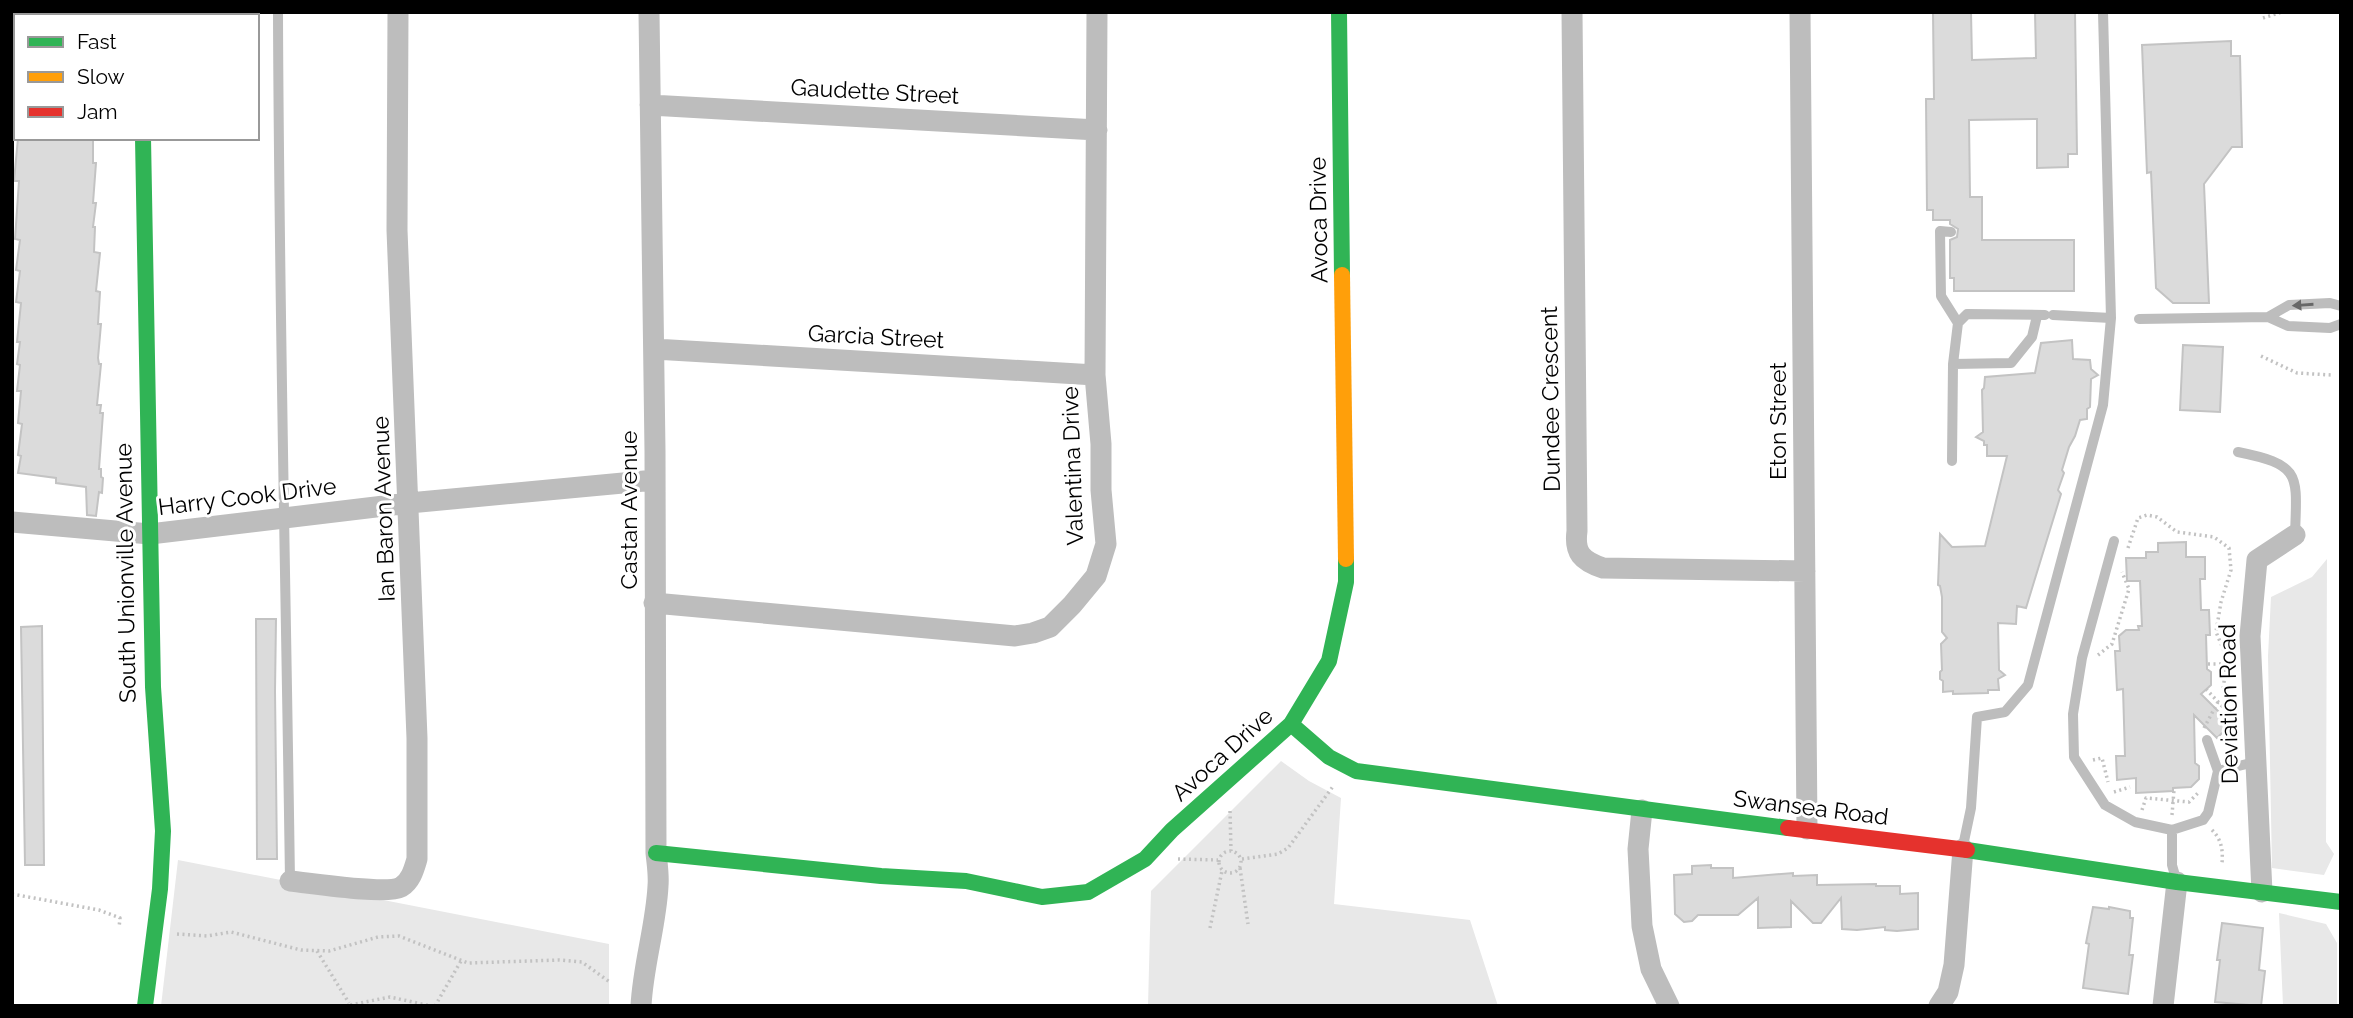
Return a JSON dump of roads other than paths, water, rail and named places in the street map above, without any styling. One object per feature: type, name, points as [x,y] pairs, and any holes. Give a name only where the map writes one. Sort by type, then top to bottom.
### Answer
[{"type":"street","name":"Ian Baron Avenue","points":[[290,881],[383,890],[400,887],[413,874],[417,859],[417,738],[397,230],[398,12]]},
{"type":"street","name":"Castan Avenue","points":[[640,1006],[642,977],[659,883],[656,853],[654,349],[649,12]]},
{"type":"street","name":"Valentina Drive","points":[[654,603],[1015,636],[1033,634],[1050,627],[1096,576],[1106,544],[1095,375],[1097,12]]},
{"type":"street","name":"Avoca Drive","points":[[656,853],[881,876],[966,881],[1042,897],[1088,892],[1145,859],[1172,830],[1291,724],[1328,661],[1335,640],[1346,582],[1339,12]]},
{"type":"street","name":"Dundee Crescent","points":[[1572,12],[1576,545],[1587,563],[1602,568],[1805,571]]},
{"type":"street","name":"Eton Street","points":[[1800,12],[1807,830]]},
{"type":"street","name":"Gaudette Street","points":[[650,105],[1097,130]]},
{"type":"street","name":"South Unionville Avenue","points":[[143,140],[153,687],[162,851],[160,889],[145,1006]]},
{"type":"street","name":"Garcia Street","points":[[654,349],[1095,375]]},
{"type":"street","name":"Harry Cook Drive","points":[[12,522],[150,534],[409,503],[655,480]]},
{"type":"street","name":"Deviation Road","points":[[2262,892],[2250,636],[2258,560],[2295,535]]},
{"type":"street","name":"Swansea Road","points":[[1291,724],[1329,757],[1356,771],[1642,810],[1963,849],[2177,882],[2341,902]]},
{"type":"street","points":[[1642,810],[1638,849],[1642,926],[1651,970],[1669,1006]]},
{"type":"street","points":[[1939,1006],[1948,992],[1954,965],[1963,849]]},
{"type":"street","points":[[2163,1006],[2177,882]]},
{"type":"lane","points":[[278,12],[279,253],[290,881]]},
{"type":"lane","points":[[1963,849],[1971,807],[1977,717],[2005,712],[2028,685],[2103,405],[2111,318],[2103,12]]},
{"type":"lane","points":[[1951,232],[1940,231],[1941,296],[1958,323]]},
{"type":"lane","points":[[2268,317],[2289,305],[2330,303],[2341,306]]},
{"type":"lane","points":[[1952,461],[1953,364],[1958,323],[1967,314],[2111,318]]},
{"type":"lane","points":[[1953,364],[2011,363],[2032,337],[2045,315]]},
{"type":"lane","points":[[2139,320],[2268,317],[2288,326],[2330,328],[2341,324]]},
{"type":"lane","points":[[2238,452],[2268,458],[2287,467],[2297,488],[2295,535]]},
{"type":"lane","points":[[2114,541],[2082,658],[2073,714],[2074,757],[2105,805],[2135,822],[2172,830],[2203,820],[2208,813],[2218,771],[2205,735]]},
{"type":"lane","points":[[2218,771],[2255,762]]},
{"type":"lane","points":[[2172,830],[2172,865],[2177,882]]}]
